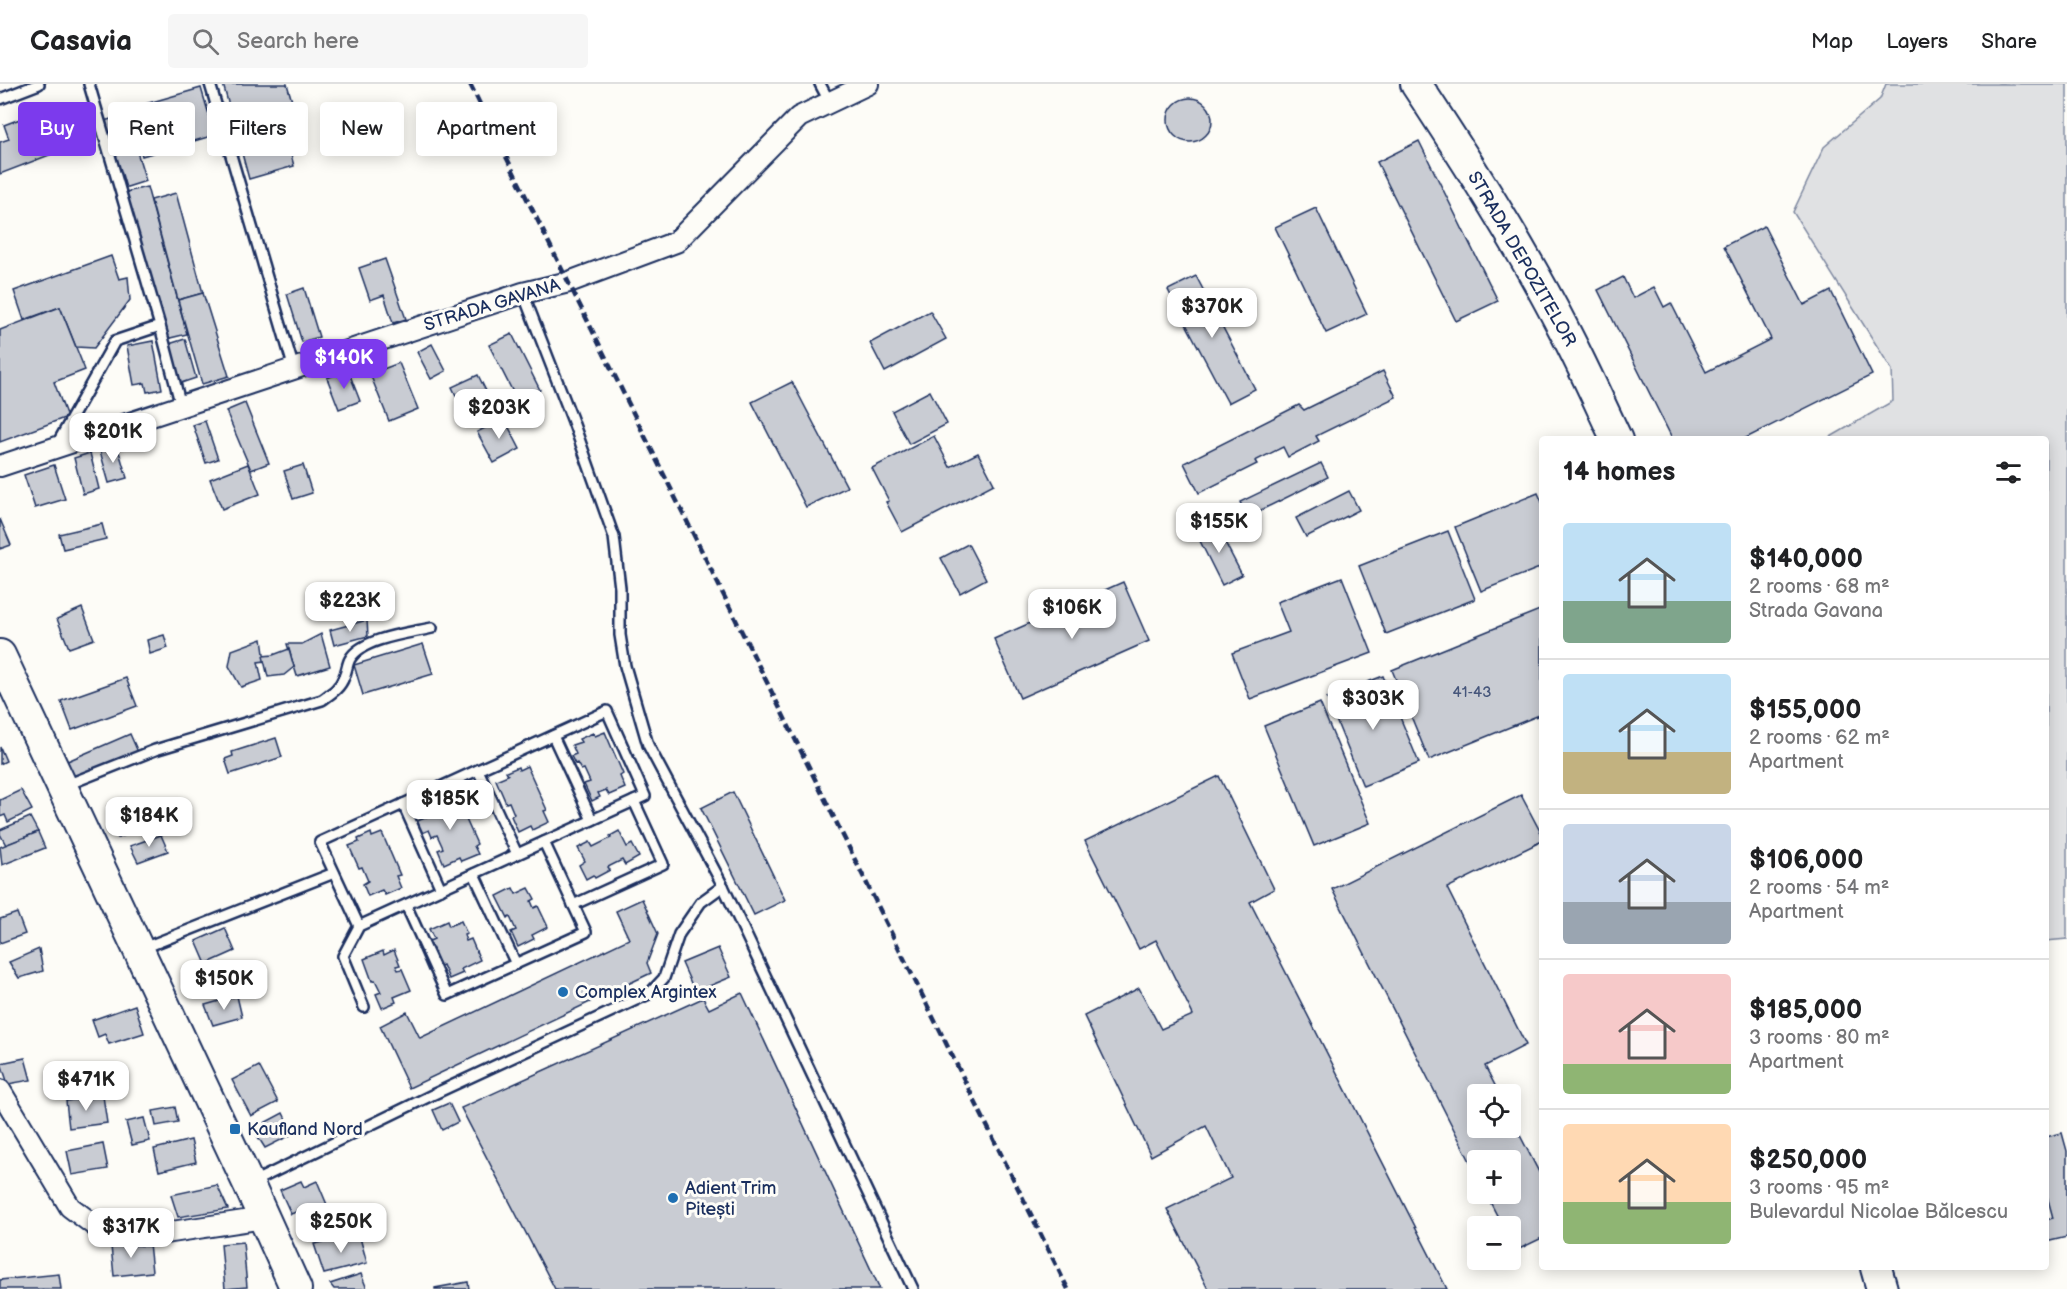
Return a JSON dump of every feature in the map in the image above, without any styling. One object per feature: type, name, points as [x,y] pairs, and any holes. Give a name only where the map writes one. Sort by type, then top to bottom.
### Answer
[{"type":"main road","name":"STRADA DEPOZITELOR","points":[[1416,84],[1500,216],[1558,317],[1615,436]]},
{"type":"main road","points":[[0,655],[296,1289]]},
{"type":"main road","points":[[1877,1270],[1882,1289]]},
{"type":"street","name":"STRADA GAVANA","points":[[0,466],[523,293],[569,282],[676,242],[799,117],[868,84]]},
{"type":"street","points":[[0,1090],[70,1207],[102,1231],[152,1235],[264,1218]]},
{"type":"lane","points":[[0,99],[39,84]]},
{"type":"lane","points":[[89,84],[181,406]]},
{"type":"lane","points":[[210,84],[294,369]]},
{"type":"lane","points":[[820,84],[830,103]]},
{"type":"lane","points":[[523,293],[579,438],[614,537],[620,588],[620,635],[625,666],[648,745],[723,886],[913,1289]]},
{"type":"lane","points":[[55,448],[115,341],[160,326]]},
{"type":"lane","points":[[62,787],[155,750],[322,700],[338,689],[354,652],[371,643],[432,628]]},
{"type":"lane","points":[[359,926],[320,842],[607,711],[645,796],[359,926],[343,956],[364,1007]]},
{"type":"lane","points":[[553,736],[592,820]]},
{"type":"lane","points":[[478,770],[517,854]]},
{"type":"lane","points":[[573,905],[663,864],[634,801]]},
{"type":"lane","points":[[402,804],[441,889]]},
{"type":"lane","points":[[406,905],[447,995],[516,964],[586,932],[544,842]]},
{"type":"lane","points":[[139,950],[334,873]]},
{"type":"lane","points":[[474,874],[516,964]]},
{"type":"lane","points":[[249,1185],[432,1095],[649,994],[664,978],[679,934],[701,902],[723,886]]},
{"type":"shaded area","points":[[1886,84],[2067,84],[2067,939],[2049,941],[2049,436],[1832,436],[1893,401],[1892,370],[1793,212],[1824,147],[1880,99]]},
{"type":"building","points":[[223,84],[287,84],[292,102],[228,102]]},
{"type":"building","points":[[201,88],[207,108],[207,137],[195,141],[195,102],[152,102]]},
{"type":"building","points":[[1190,98],[1199,99],[1206,104],[1211,111],[1211,129],[1206,136],[1199,141],[1190,142],[1181,141],[1174,136],[1169,129],[1168,120],[1169,111],[1174,104],[1181,99]]},
{"type":"building","points":[[18,120],[18,156],[47,156],[0,174],[0,142],[9,139],[4,125]]},
{"type":"building","points":[[108,120],[108,134],[104,121]]},
{"type":"building","points":[[1419,141],[1498,301],[1456,321],[1377,162]]},
{"type":"building","points":[[114,156],[138,156],[146,181],[124,188]]},
{"type":"building","points":[[243,156],[291,156],[294,166],[249,179]]},
{"type":"building","points":[[147,187],[187,334],[166,339],[126,192]]},
{"type":"building","points":[[176,193],[203,293],[178,300],[151,200]]},
{"type":"building","points":[[1316,208],[1367,314],[1326,333],[1275,227]]},
{"type":"building","points":[[1764,226],[1804,305],[1831,291],[1872,375],[1750,436],[1671,436],[1598,290],[1623,277],[1633,298],[1654,287],[1664,307],[1671,303],[1706,372],[1771,339],[1724,246]]},
{"type":"building","points":[[111,256],[119,279],[128,277],[130,300],[94,348],[76,347],[60,307],[24,320],[14,291]]},
{"type":"building","points":[[385,259],[406,319],[393,323],[384,295],[370,300],[359,268]]},
{"type":"building","points":[[1196,276],[1255,389],[1228,403],[1168,290]]},
{"type":"building","points":[[304,288],[319,337],[302,342],[287,294]]},
{"type":"building","points":[[203,293],[229,376],[202,384],[178,300]]},
{"type":"building","points":[[60,307],[85,370],[54,382],[67,417],[0,442],[0,330]]},
{"type":"building","points":[[930,311],[946,339],[885,372],[870,343]]},
{"type":"building","points":[[512,334],[540,390],[518,402],[489,345]]},
{"type":"building","points":[[185,339],[196,378],[181,383],[169,344]]},
{"type":"building","points":[[153,341],[162,389],[147,392],[145,383],[134,385],[127,346]]},
{"type":"building","points":[[432,344],[446,371],[431,379],[417,352]]},
{"type":"building","points":[[399,363],[418,409],[389,421],[370,374]]},
{"type":"building","points":[[348,370],[360,401],[339,409],[327,378]]},
{"type":"building","points":[[1383,371],[1396,397],[1316,436],[1319,441],[1288,457],[1283,447],[1255,461],[1257,464],[1199,493],[1184,463],[1299,405],[1304,410]]},
{"type":"building","points":[[478,375],[493,405],[467,418],[452,387]]},
{"type":"building","points":[[792,382],[847,487],[806,507],[752,402]]},
{"type":"building","points":[[930,391],[947,424],[909,444],[892,411]]},
{"type":"building","points":[[245,403],[269,463],[251,470],[226,411]]},
{"type":"building","points":[[504,418],[520,449],[494,463],[477,432]]},
{"type":"building","points":[[205,421],[218,459],[206,463],[193,425]]},
{"type":"building","points":[[934,436],[950,467],[978,453],[994,484],[902,532],[872,468]]},
{"type":"building","points":[[117,445],[127,478],[109,483],[100,451]]},
{"type":"building","points":[[90,453],[99,489],[83,494],[74,458]]},
{"type":"building","points":[[1321,463],[1328,477],[1247,517],[1240,502]]},
{"type":"building","points":[[248,464],[260,494],[222,509],[210,479]]},
{"type":"building","points":[[54,465],[65,499],[35,508],[24,475]]},
{"type":"building","points":[[303,465],[312,493],[293,499],[284,471]]},
{"type":"building","points":[[1349,491],[1359,510],[1306,537],[1296,518]]},
{"type":"building","points":[[1538,493],[1539,568],[1481,591],[1455,527]]},
{"type":"building","points":[[0,519],[11,545],[0,549]]},
{"type":"building","points":[[1215,523],[1242,575],[1222,585],[1196,533]]},
{"type":"building","points":[[102,524],[106,539],[63,549],[59,534]]},
{"type":"building","points":[[1448,531],[1475,599],[1386,634],[1359,566]]},
{"type":"building","points":[[968,544],[986,579],[960,593],[941,558]]},
{"type":"building","points":[[1342,577],[1372,653],[1250,699],[1232,653],[1289,632],[1277,602]]},
{"type":"building","points":[[1123,582],[1149,641],[1020,698],[994,639]]},
{"type":"building","points":[[82,608],[94,639],[69,648],[57,619]]},
{"type":"building","points":[[1539,610],[1539,715],[1429,760],[1392,670]]},
{"type":"building","points":[[367,620],[368,636],[334,645],[330,630]]},
{"type":"building","points":[[321,634],[330,666],[297,676],[287,644],[302,644]]},
{"type":"building","points":[[164,635],[168,648],[150,654],[147,640]]},
{"type":"building","points":[[262,639],[265,661],[258,662],[262,680],[241,687],[229,666],[232,650]]},
{"type":"building","points":[[423,644],[433,674],[363,695],[354,665]]},
{"type":"building","points":[[289,649],[294,667],[284,675],[268,677],[263,656]]},
{"type":"building","points":[[1383,676],[1419,763],[1363,786],[1327,698]]},
{"type":"building","points":[[126,678],[137,706],[72,730],[61,701]]},
{"type":"building","points":[[1320,703],[1370,823],[1314,846],[1264,726]]},
{"type":"building","points":[[605,732],[623,774],[620,776],[625,788],[609,795],[606,790],[598,793],[600,797],[592,801],[584,784],[590,782],[584,769],[581,770],[577,763],[575,764],[571,756],[576,754],[572,745],[581,742],[579,739],[593,733],[595,736]]},
{"type":"building","points":[[130,734],[138,752],[71,781],[63,763]]},
{"type":"building","points":[[276,738],[282,757],[230,774],[225,759],[233,756],[232,752]]},
{"type":"building","points":[[0,747],[6,761],[0,764]]},
{"type":"building","points":[[527,766],[547,810],[544,811],[549,822],[532,830],[530,826],[518,832],[511,816],[514,814],[509,802],[506,803],[496,780],[508,775],[506,772]]},
{"type":"building","points":[[1219,776],[1274,889],[1250,902],[1447,1289],[1208,1289],[1167,1209],[1231,1178],[1206,1126],[1151,1156],[1084,1016],[1139,988],[1161,1029],[1193,1015],[1156,940],[1139,949],[1085,841]]},
{"type":"building","points":[[21,790],[32,810],[8,822],[5,815],[0,817],[0,800]]},
{"type":"building","points":[[733,792],[785,900],[754,915],[701,808]]},
{"type":"building","points":[[1521,795],[1539,829],[1539,842],[1447,888],[1526,1045],[1485,1066],[1494,1084],[1467,1084],[1467,1138],[1521,1137],[1539,1172],[1539,1239],[1521,1248],[1521,1216],[1497,1216],[1491,1204],[1521,1204],[1521,1150],[1467,1150],[1467,1155],[1332,889]]},
{"type":"building","points":[[456,797],[477,844],[474,846],[478,854],[461,861],[459,857],[444,864],[438,850],[443,848],[437,835],[432,837],[429,830],[420,834],[415,822],[427,817],[424,811]]},
{"type":"building","points":[[142,807],[150,825],[118,838],[111,820]]},
{"type":"building","points":[[30,817],[38,832],[6,845],[0,830]]},
{"type":"building","points":[[619,831],[627,847],[632,844],[639,857],[625,865],[622,860],[608,867],[610,870],[595,878],[593,875],[586,879],[579,865],[585,861],[578,848],[590,842],[593,847]]},
{"type":"building","points":[[38,832],[45,848],[2,865],[0,847]]},
{"type":"building","points":[[371,833],[372,837],[382,833],[400,875],[396,876],[401,888],[385,895],[382,890],[368,896],[363,884],[368,881],[349,846]]},
{"type":"building","points":[[161,835],[168,851],[138,862],[130,846]]},
{"type":"building","points":[[513,888],[516,894],[529,888],[535,899],[531,901],[534,908],[538,906],[548,927],[532,935],[534,939],[518,947],[511,932],[516,930],[497,896]]},
{"type":"building","name":"Complex Argintex","points":[[642,899],[658,934],[647,963],[651,973],[409,1088],[380,1026],[407,1012],[420,1038],[629,939],[616,911]]},
{"type":"building","points":[[17,913],[25,934],[0,943],[0,919]]},
{"type":"building","points":[[447,921],[449,926],[461,921],[467,934],[464,935],[466,941],[471,939],[480,960],[461,969],[463,973],[449,979],[443,965],[428,971],[417,946],[434,939],[429,929]]},
{"type":"building","points":[[225,928],[235,951],[206,964],[196,941]]},
{"type":"building","points":[[718,948],[731,977],[695,992],[682,963]]},
{"type":"building","points":[[39,949],[43,971],[19,978],[9,962]]},
{"type":"building","points":[[394,950],[400,965],[396,966],[398,970],[402,969],[411,990],[394,997],[396,1002],[382,1008],[376,994],[381,992],[375,980],[372,981],[364,959],[383,951],[384,955]]},
{"type":"building","points":[[215,968],[221,984],[202,992],[200,987],[189,991],[185,979]]},
{"type":"building","name":"Adient Trim Pitești","points":[[742,993],[880,1289],[555,1289],[461,1108],[703,998],[709,1009]]},
{"type":"building","points":[[237,996],[242,1017],[213,1025],[205,1005]]},
{"type":"building","points":[[135,1005],[144,1033],[109,1044],[105,1034],[98,1037],[92,1020]]},
{"type":"building","points":[[25,1058],[31,1080],[8,1084],[1,1063]]},
{"type":"building","points":[[259,1066],[278,1102],[251,1116],[232,1080]]},
{"type":"building","points":[[103,1096],[107,1123],[69,1128],[66,1101]]},
{"type":"building","points":[[449,1103],[458,1122],[442,1130],[433,1110]]},
{"type":"building","points":[[175,1107],[178,1122],[156,1126],[153,1111]]},
{"type":"building","points":[[283,1113],[293,1134],[265,1148],[253,1129]]},
{"type":"building","points":[[144,1118],[150,1141],[132,1145],[126,1122]]},
{"type":"building","points":[[2062,1133],[2067,1151],[2067,1237],[2049,1241],[2049,1219],[2053,1218],[2049,1203],[2049,1136]]},
{"type":"building","points":[[191,1140],[196,1162],[159,1171],[154,1149]]},
{"type":"building","points":[[103,1144],[108,1169],[72,1175],[67,1151]]},
{"type":"building","points":[[301,1181],[304,1187],[317,1181],[328,1207],[314,1213],[311,1206],[291,1214],[280,1190]]},
{"type":"building","points":[[217,1185],[228,1209],[178,1217],[171,1195]]},
{"type":"building","points":[[359,1234],[367,1263],[324,1274],[314,1244]]},
{"type":"building","points":[[243,1242],[247,1287],[225,1289],[221,1244]]},
{"type":"building","points":[[149,1243],[152,1272],[114,1276],[111,1246]]},
{"type":"building","points":[[59,1274],[61,1289],[0,1289],[0,1280]]},
{"type":"building","points":[[361,1274],[367,1289],[334,1289],[330,1284]]},
{"type":"building","points":[[468,1282],[469,1289],[435,1289],[435,1288]]},
{"type":"railway","points":[[470,84],[1068,1289]]},
{"type":"place","name":"Complex Argintex","points":[[563,992]]},
{"type":"place","name":"Kaufland Nord","points":[[235,1129]]},
{"type":"place","name":"Adient Trim Pitești","points":[[673,1198]]}]
